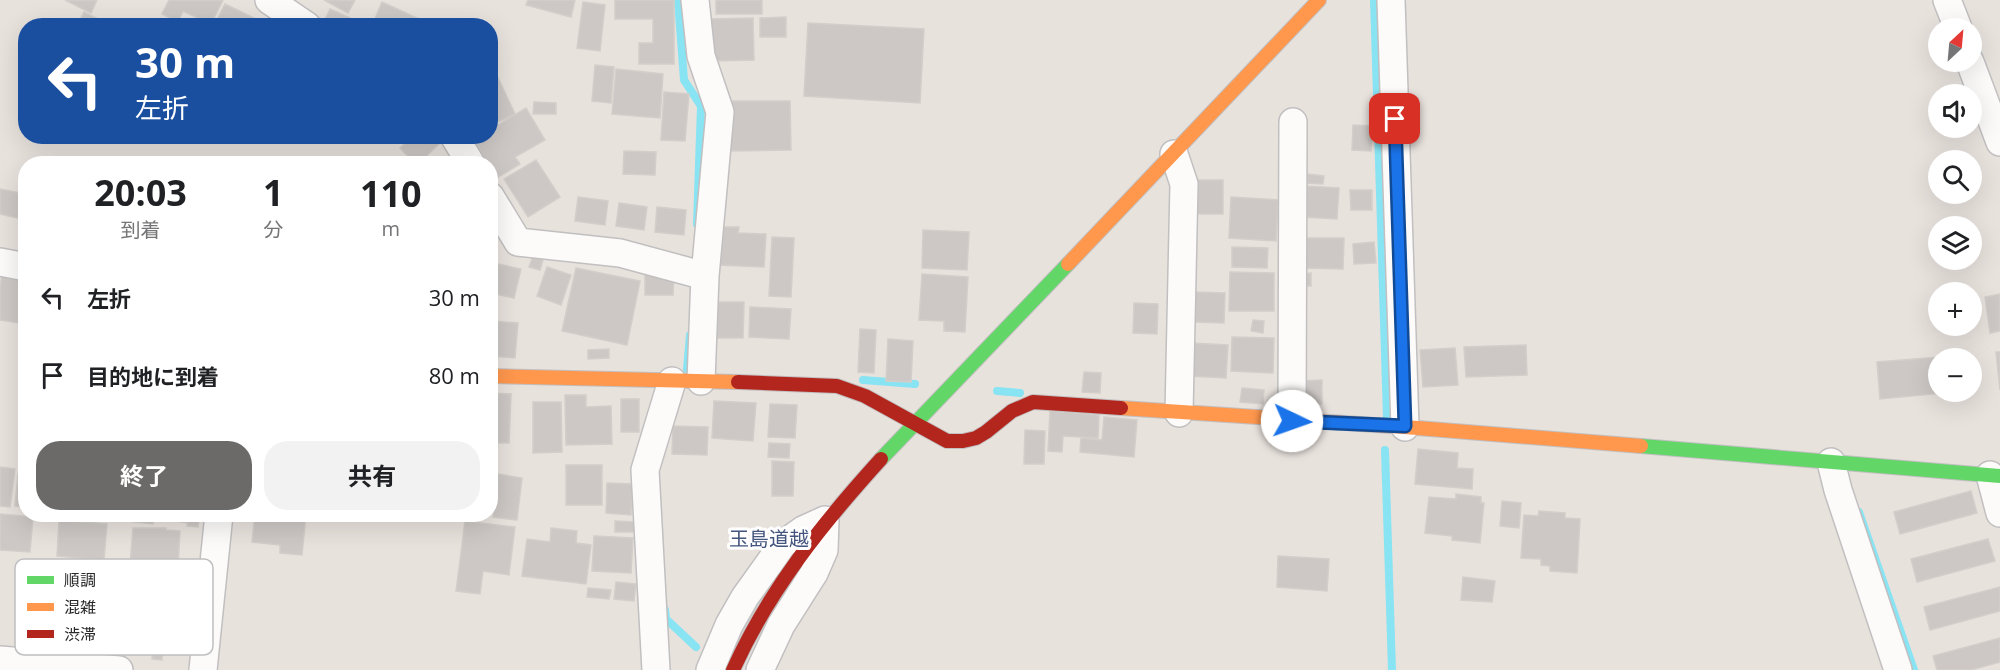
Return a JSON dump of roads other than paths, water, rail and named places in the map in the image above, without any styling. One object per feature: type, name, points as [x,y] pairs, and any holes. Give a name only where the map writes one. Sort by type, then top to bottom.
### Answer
[{"type":"street","points":[[269,0],[295,18]]},
{"type":"street","points":[[695,0],[701,56],[720,112],[705,276],[701,381]]},
{"type":"street","points":[[733,670],[759,616],[825,520],[1319,0]]},
{"type":"street","points":[[1390,0],[1404,416]]},
{"type":"street","points":[[1947,0],[1954,18]]},
{"type":"street","points":[[1974,72],[2000,142]]},
{"type":"street","points":[[1292,413],[1293,122]]},
{"type":"street","points":[[1174,154],[1184,184],[1179,405]]},
{"type":"street","points":[[498,208],[518,242],[620,253],[705,276]]},
{"type":"street","points":[[0,262],[18,265]]},
{"type":"street","points":[[498,376],[837,386],[865,396],[947,441],[959,443],[986,434],[1021,405],[1027,403],[1179,405],[1292,413],[1404,416],[1831,462],[1995,476],[2000,513]]},
{"type":"street","points":[[656,670],[645,470],[672,381]]},
{"type":"street","points":[[1831,462],[1838,490],[1898,670]]},
{"type":"street","points":[[710,670],[729,625],[745,597],[783,544],[802,530],[825,520]]},
{"type":"street","points":[[760,670],[781,625],[814,573],[824,550],[825,520]]},
{"type":"street","points":[[213,572],[218,522]]},
{"type":"street","points":[[203,670],[205,655]]},
{"type":"street","points":[[0,660],[119,670]]},
{"type":"waterway","points":[[678,0],[684,80],[701,106],[697,224]]},
{"type":"waterway","points":[[1374,0],[1387,418]]},
{"type":"waterway","points":[[687,369],[690,335]]},
{"type":"waterway","points":[[863,380],[915,384]]},
{"type":"waterway","points":[[997,391],[1020,393]]},
{"type":"waterway","points":[[1385,450],[1392,670]]},
{"type":"waterway","points":[[1859,512],[1914,670]]},
{"type":"waterway","points":[[665,610],[666,619],[696,647]]},
{"type":"district","name":"玉島道越","points":[[769,539]]}]
